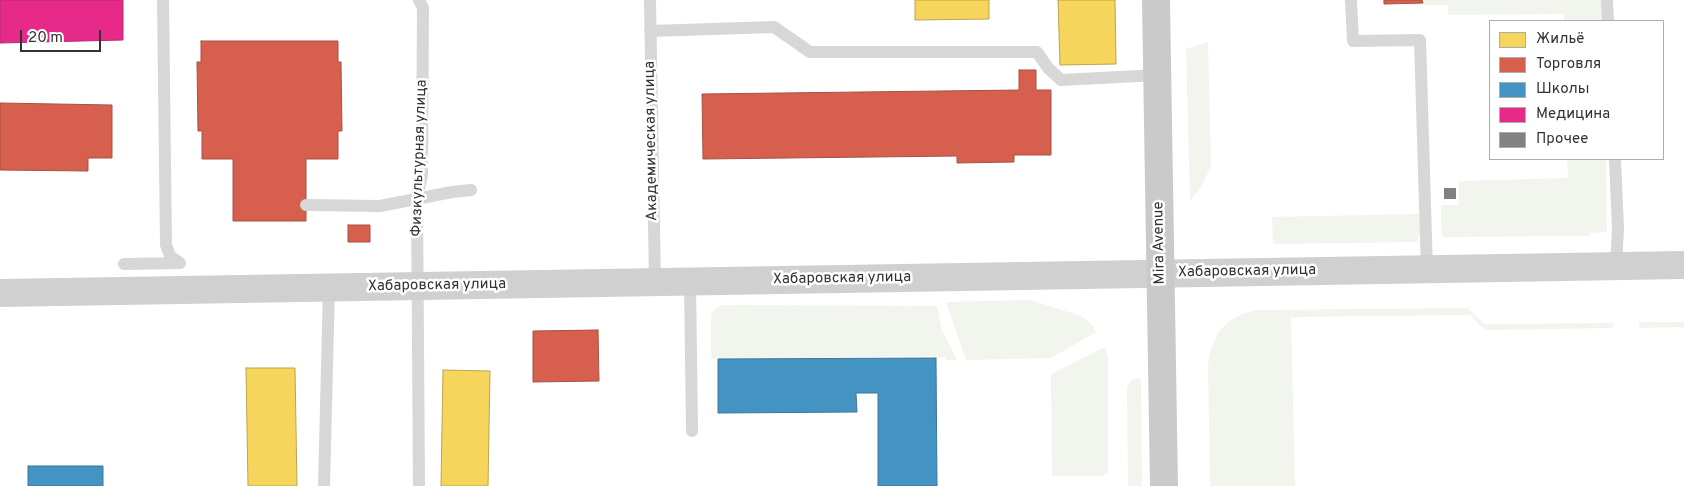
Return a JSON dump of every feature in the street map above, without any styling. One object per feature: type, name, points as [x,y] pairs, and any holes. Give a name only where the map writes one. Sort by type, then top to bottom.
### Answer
[{"type":"main road","name":"Mira Avenue","points":[[1156,0],[1164,486]]},
{"type":"street","name":"Хабаровская улица","points":[[0,293],[1684,266]]},
{"type":"lane","points":[[124,264],[180,263],[170,256],[166,245],[163,0]]},
{"type":"lane","name":"Физкультурная улица","points":[[419,0],[423,8],[422,175],[417,198],[419,486]]},
{"type":"lane","name":"Академическая улица","points":[[650,0],[655,282]]},
{"type":"lane","points":[[1352,0],[1352,41],[1420,40],[1427,270]]},
{"type":"lane","points":[[1607,0],[1608,20]]},
{"type":"lane","points":[[650,31],[774,27],[810,52],[1037,52],[1048,68],[1061,80],[1157,75]]},
{"type":"lane","points":[[1615,160],[1618,228],[1616,266]]},
{"type":"lane","points":[[306,205],[380,206],[471,190]]},
{"type":"lane","points":[[150,264],[150,290]]},
{"type":"lane","points":[[690,282],[692,431]]},
{"type":"lane","points":[[324,486],[329,287]]},
{"type":"shaded area","points":[[1411,0],[1604,0],[1604,20],[1564,20],[1564,14],[1448,15],[1448,5],[1411,5]]},
{"type":"shaded area","points":[[1208,42],[1211,165],[1203,184],[1190,201],[1186,49]]},
{"type":"shaded area","points":[[1567,160],[1606,160],[1607,232],[1590,233],[1590,236],[1443,237],[1441,205],[1459,205],[1459,181],[1568,178]]},
{"type":"shaded area","points":[[1420,214],[1420,232],[1417,242],[1273,244],[1272,217]]},
{"type":"shaded area","points":[[1030,300],[1081,316],[1092,325],[1096,332],[1051,358],[966,360],[946,302]]},
{"type":"shaded area","points":[[722,305],[937,306],[942,330],[957,360],[946,360],[945,357],[939,358],[938,356],[711,359],[711,315],[716,308]]},
{"type":"shaded area","points":[[1468,308],[1484,324],[1613,323],[1613,328],[1485,330],[1470,315],[1291,317],[1295,486],[1210,486],[1208,365],[1211,349],[1218,333],[1228,322],[1242,314],[1257,310]]},
{"type":"shaded area","points":[[1639,322],[1684,322],[1684,327],[1639,328]]},
{"type":"shaded area","points":[[1105,347],[1108,358],[1108,473],[1102,476],[1052,476],[1052,374]]},
{"type":"shaded area","points":[[1141,378],[1142,486],[1128,486],[1127,388],[1131,380]]},
{"type":"building: Жильё","points":[[915,0],[989,0],[989,19],[915,20]]},
{"type":"building: Жильё","points":[[1058,0],[1115,0],[1116,64],[1060,65]]},
{"type":"building: Жильё","points":[[246,368],[295,368],[297,486],[248,486]]},
{"type":"building: Жильё","points":[[443,370],[490,371],[488,486],[441,486]]},
{"type":"building: Торговля","points":[[1384,0],[1422,0],[1423,3],[1384,4]]},
{"type":"building: Торговля","points":[[201,41],[338,41],[338,62],[341,62],[342,131],[338,131],[338,159],[306,159],[306,221],[233,221],[233,159],[202,159],[202,131],[198,131],[197,62],[201,62]]},
{"type":"building: Торговля","points":[[1019,70],[1036,70],[1036,90],[1051,90],[1051,155],[1014,155],[1014,162],[957,163],[957,156],[703,159],[702,94],[1019,90]]},
{"type":"building: Торговля","points":[[0,103],[112,105],[112,158],[88,158],[88,171],[0,170]]},
{"type":"building: Торговля","points":[[348,225],[370,225],[370,242],[348,242]]},
{"type":"building: Торговля","points":[[598,330],[599,381],[533,382],[533,331]]},
{"type":"building: Школы","points":[[936,358],[937,486],[878,486],[878,393],[856,393],[857,412],[718,413],[718,359]]},
{"type":"building: Школы","points":[[28,466],[103,466],[103,486],[28,486]]},
{"type":"building: Медицина","points":[[0,0],[123,0],[123,40],[0,43]]},
{"type":"building: Прочее","points":[[1444,188],[1456,188],[1456,199],[1444,199]]}]
